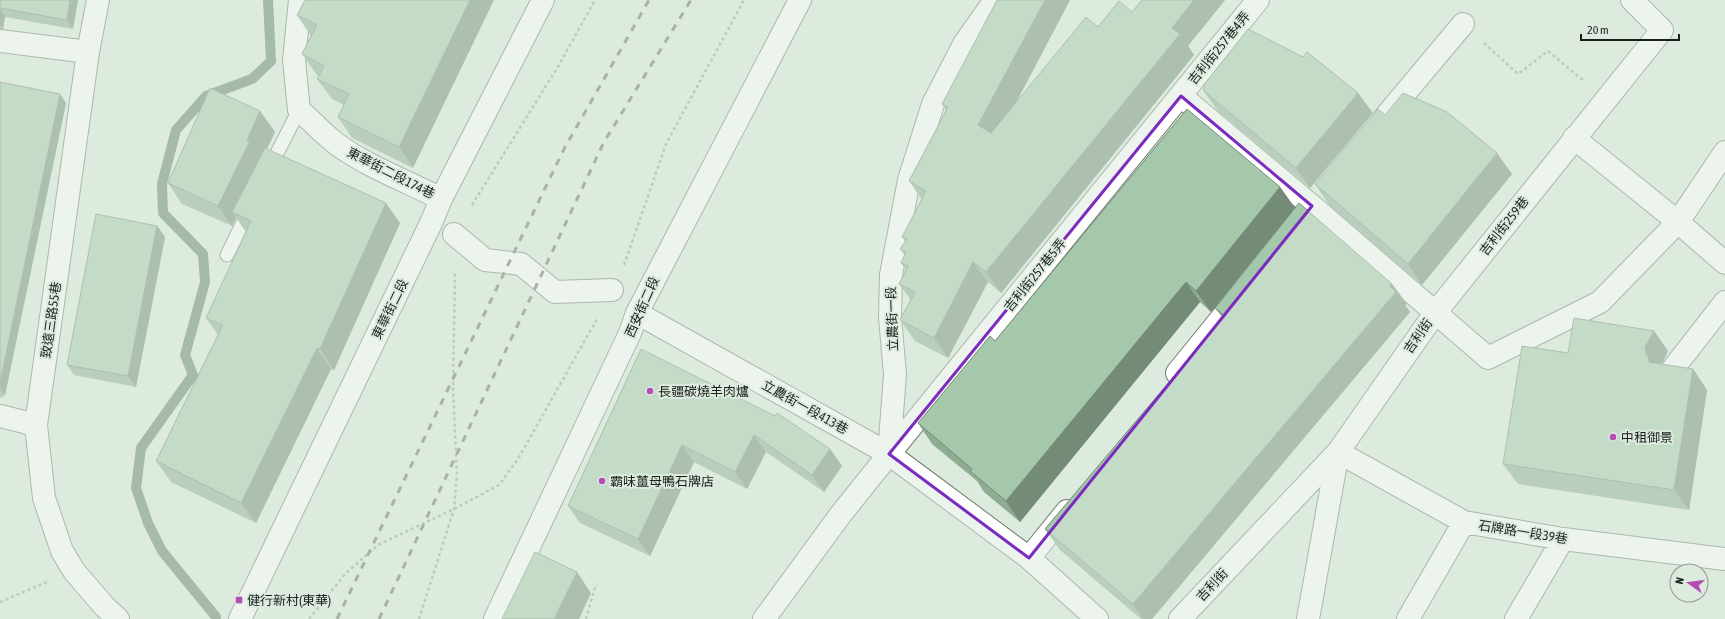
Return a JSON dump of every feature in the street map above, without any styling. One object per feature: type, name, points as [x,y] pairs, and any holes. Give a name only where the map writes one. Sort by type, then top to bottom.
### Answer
[{"type":"street","name":"致遠三路55巷","points":[[98,0],[88,52],[36,425],[44,498],[62,551],[74,571],[104,606],[118,619]]},
{"type":"street","points":[[299,110],[294,60],[300,0]]},
{"type":"street","name":"東華街二段","points":[[240,619],[441,199],[543,0]]},
{"type":"street","name":"西安街二段","points":[[495,619],[630,333],[637,313],[800,0]]},
{"type":"street","name":"立農街一段","points":[[889,454],[895,374],[890,318],[891,275],[909,180],[933,104],[964,44],[995,0]]},
{"type":"street","name":"吉利街257巷4弄","points":[[1181,96],[1258,0]]},
{"type":"street","name":"吉利街259巷","points":[[1434,313],[1662,30],[1632,0]]},
{"type":"street","points":[[1372,133],[1463,24]]},
{"type":"street","points":[[0,40],[88,52]]},
{"type":"street","points":[[1181,96],[1312,206],[1434,313]]},
{"type":"street","name":"吉利街257巷5弄","points":[[889,454],[1181,96]]},
{"type":"street","name":"東華街二段174巷","points":[[299,110],[337,145],[391,176],[409,182],[441,199]]},
{"type":"street","points":[[1574,138],[1678,222],[1725,263]]},
{"type":"street","name":"吉利街","points":[[1180,619],[1338,452],[1434,313],[1488,358],[1600,302],[1678,222],[1725,152]]},
{"type":"street","points":[[1297,224],[1327,188]]},
{"type":"street","points":[[454,234],[485,260],[521,264],[555,292],[612,290]]},
{"type":"street","points":[[1163,391],[1252,280]]},
{"type":"street","points":[[1672,370],[1725,302]]},
{"type":"street","name":"立農街一段413巷","points":[[637,313],[889,454]]},
{"type":"street","points":[[0,416],[36,425]]},
{"type":"street","points":[[1308,619],[1338,452]]},
{"type":"street","name":"石牌路一段39巷","points":[[1338,452],[1464,522],[1563,539],[1725,559]]},
{"type":"street","points":[[764,619],[841,514],[889,454],[1029,558],[1097,619]]},
{"type":"street","points":[[1029,558],[1078,496]]},
{"type":"street","points":[[1408,619],[1464,522]]},
{"type":"street","points":[[1516,619],[1563,539]]},
{"type":"lane","points":[[264,179],[299,110]]},
{"type":"lane","points":[[226,255],[254,200]]},
{"type":"path","points":[[419,619],[454,509],[457,476],[453,387],[455,292],[454,234],[560,65],[595,0]]},
{"type":"path","points":[[309,619],[346,573],[378,545],[454,509],[499,485],[518,459],[626,262],[666,144],[744,0]]},
{"type":"path","points":[[1463,24],[1518,74],[1548,51],[1605,99]]},
{"type":"path","points":[[0,602],[74,571]]},
{"type":"path","points":[[586,619],[596,584]]},
{"type":"highlighted area","points":[[1181,96],[1312,206],[1029,558],[889,454]]},
{"type":"building","points":[[0,0],[70,0],[67,20],[0,8]]},
{"type":"building","points":[[305,0],[470,0],[399,147],[338,117],[349,94],[317,79],[324,66],[302,54],[317,25],[297,15]]},
{"type":"building","points":[[997,0],[1045,0],[978,125],[991,133],[1086,17],[1098,27],[1119,1],[1132,12],[1142,0],[1194,0],[1172,28],[1180,34],[986,272],[973,262],[934,338],[900,320],[915,292],[899,284],[908,266],[901,263],[906,252],[900,249],[907,239],[902,237],[926,191],[909,181],[948,107],[942,104]]},
{"type":"building","points":[[1248,29],[1303,57],[1307,52],[1358,93],[1296,168],[1203,90],[1205,87],[1203,86]]},
{"type":"building","points":[[0,82],[60,94],[0,383]]},
{"type":"building","points":[[210,88],[260,111],[247,140],[250,141],[218,206],[168,183]]},
{"type":"building","points":[[1403,93],[1447,112],[1497,153],[1408,264],[1315,184],[1378,109],[1385,115]]},
{"type":"building","points":[[1187,109],[1280,187],[1196,291],[1186,282],[1006,501],[970,471],[972,469],[918,423],[990,336],[995,341]]},
{"type":"building","points":[[265,148],[386,203],[320,349],[317,348],[241,503],[156,461],[223,325],[206,318],[251,221],[232,212]]},
{"type":"building","points":[[1299,203],[1392,284],[1390,286],[1396,292],[1133,604],[1045,529],[1225,316],[1215,308]]},
{"type":"building","points":[[96,214],[157,226],[128,376],[67,365]]},
{"type":"building","name":"中租御景","points":[[1574,318],[1654,331],[1645,347],[1649,362],[1693,369],[1674,490],[1503,464],[1522,346],[1568,353]]},
{"type":"building","points":[[641,349],[775,416],[777,413],[830,449],[812,475],[754,435],[735,472],[682,445],[638,539],[568,506]]},
{"type":"building","points":[[535,552],[577,572],[554,619],[502,619]]},
{"type":"waterway","points":[[216,617],[162,551],[148,523],[136,488],[141,448],[193,375],[185,355],[205,282],[203,254],[163,213],[162,184],[176,130],[206,96],[252,79],[271,61],[268,0]]},
{"type":"railway","points":[[337,619],[564,149],[649,0]]},
{"type":"railway","points":[[379,619],[604,142],[691,0]]},
{"type":"place","name":"長疆碳燒羊肉爐","points":[[650,391]]},
{"type":"place","name":"中租御景","points":[[1613,437]]},
{"type":"place","name":"霸味薑母鴨石牌店","points":[[602,481]]},
{"type":"place","name":"健行新村(東華)","points":[[239,600]]}]
